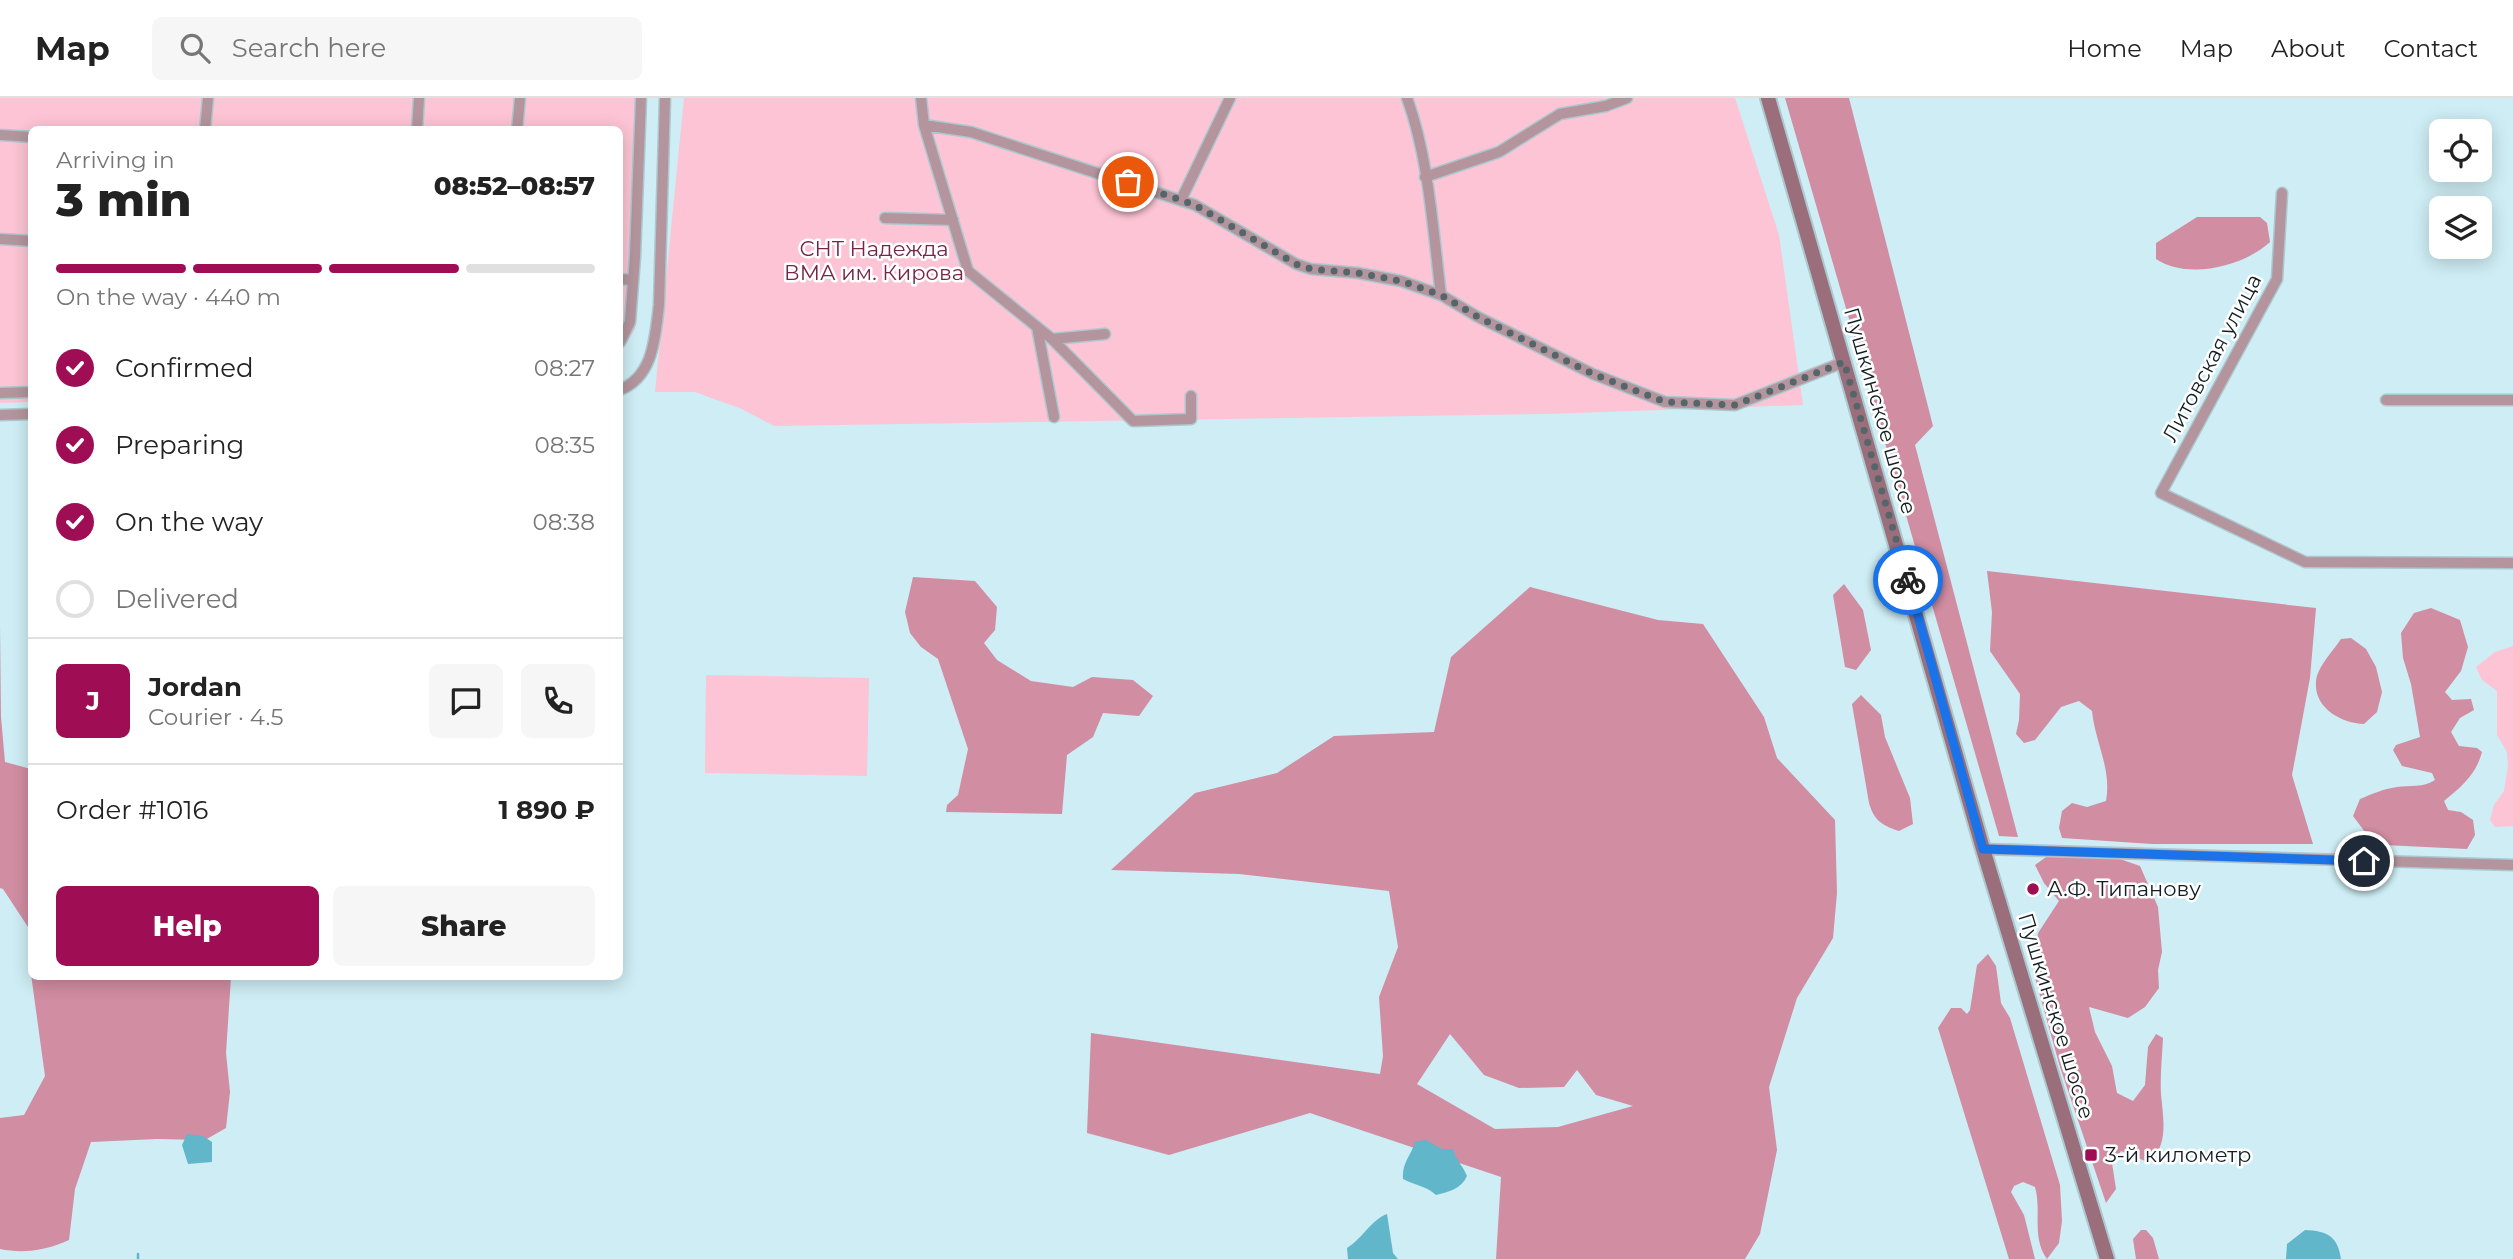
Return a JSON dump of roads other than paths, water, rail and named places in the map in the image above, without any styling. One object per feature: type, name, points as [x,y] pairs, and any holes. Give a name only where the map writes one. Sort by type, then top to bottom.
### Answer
[{"type":"main road","name":"Пушкинское шоссе","points":[[1768,98],[1983,849],[2107,1259]]},
{"type":"street","points":[[205,126],[208,98]]},
{"type":"street","points":[[417,126],[419,98]]},
{"type":"street","points":[[517,126],[520,98]]},
{"type":"street","points":[[623,335],[630,322],[635,257],[641,98]]},
{"type":"street","points":[[623,388],[649,364],[656,334],[665,98]]},
{"type":"street","points":[[920,98],[924,125],[968,271],[1052,339],[1133,421],[1191,419],[1191,396]]},
{"type":"street","points":[[1181,200],[1230,98]]},
{"type":"street","points":[[1407,98],[1425,177],[1441,295]]},
{"type":"street","points":[[1425,177],[1499,152],[1560,114],[1606,106],[1627,98]]},
{"type":"street","points":[[924,125],[971,132],[1195,205],[1296,264],[1311,269],[1358,273],[1401,281],[1441,295],[1478,317],[1593,374],[1665,402],[1735,405],[1844,362]]},
{"type":"street","points":[[0,135],[28,137]]},
{"type":"street","name":"Литовская улица","points":[[2282,193],[2277,279],[2161,493],[2305,562],[2513,563]]},
{"type":"street","points":[[885,218],[953,220]]},
{"type":"street","points":[[0,239],[28,241]]},
{"type":"street","points":[[623,279],[632,280]]},
{"type":"street","points":[[1037,327],[1054,416]]},
{"type":"street","points":[[1052,339],[1105,334]]},
{"type":"street","points":[[0,393],[28,392]]},
{"type":"street","points":[[2386,400],[2513,400]]},
{"type":"street","points":[[0,415],[28,414]]},
{"type":"street","points":[[1983,849],[2513,865]]},
{"type":"water","points":[[187,1134],[203,1136],[212,1142],[212,1162],[188,1164],[182,1145]]},
{"type":"water","points":[[1426,1140],[1442,1149],[1453,1149],[1467,1176],[1458,1187],[1436,1195],[1403,1179],[1405,1164],[1415,1142]]},
{"type":"water","points":[[1387,1214],[1393,1253],[1398,1259],[1348,1259],[1347,1248],[1376,1220]]},
{"type":"water","points":[[2305,1230],[2330,1236],[2337,1245],[2341,1259],[2286,1259],[2287,1244]]},
{"type":"waterway","points":[[138,1254],[138,1259]]},
{"type":"place","name":"А.Ф. Типанову","points":[[2033,889]]},
{"type":"place","name":"3-й километр","points":[[2091,1155]]},
{"type":"park label","name":"СНТ Надежда ВМА им. Кирова","points":[[874,261]]}]
